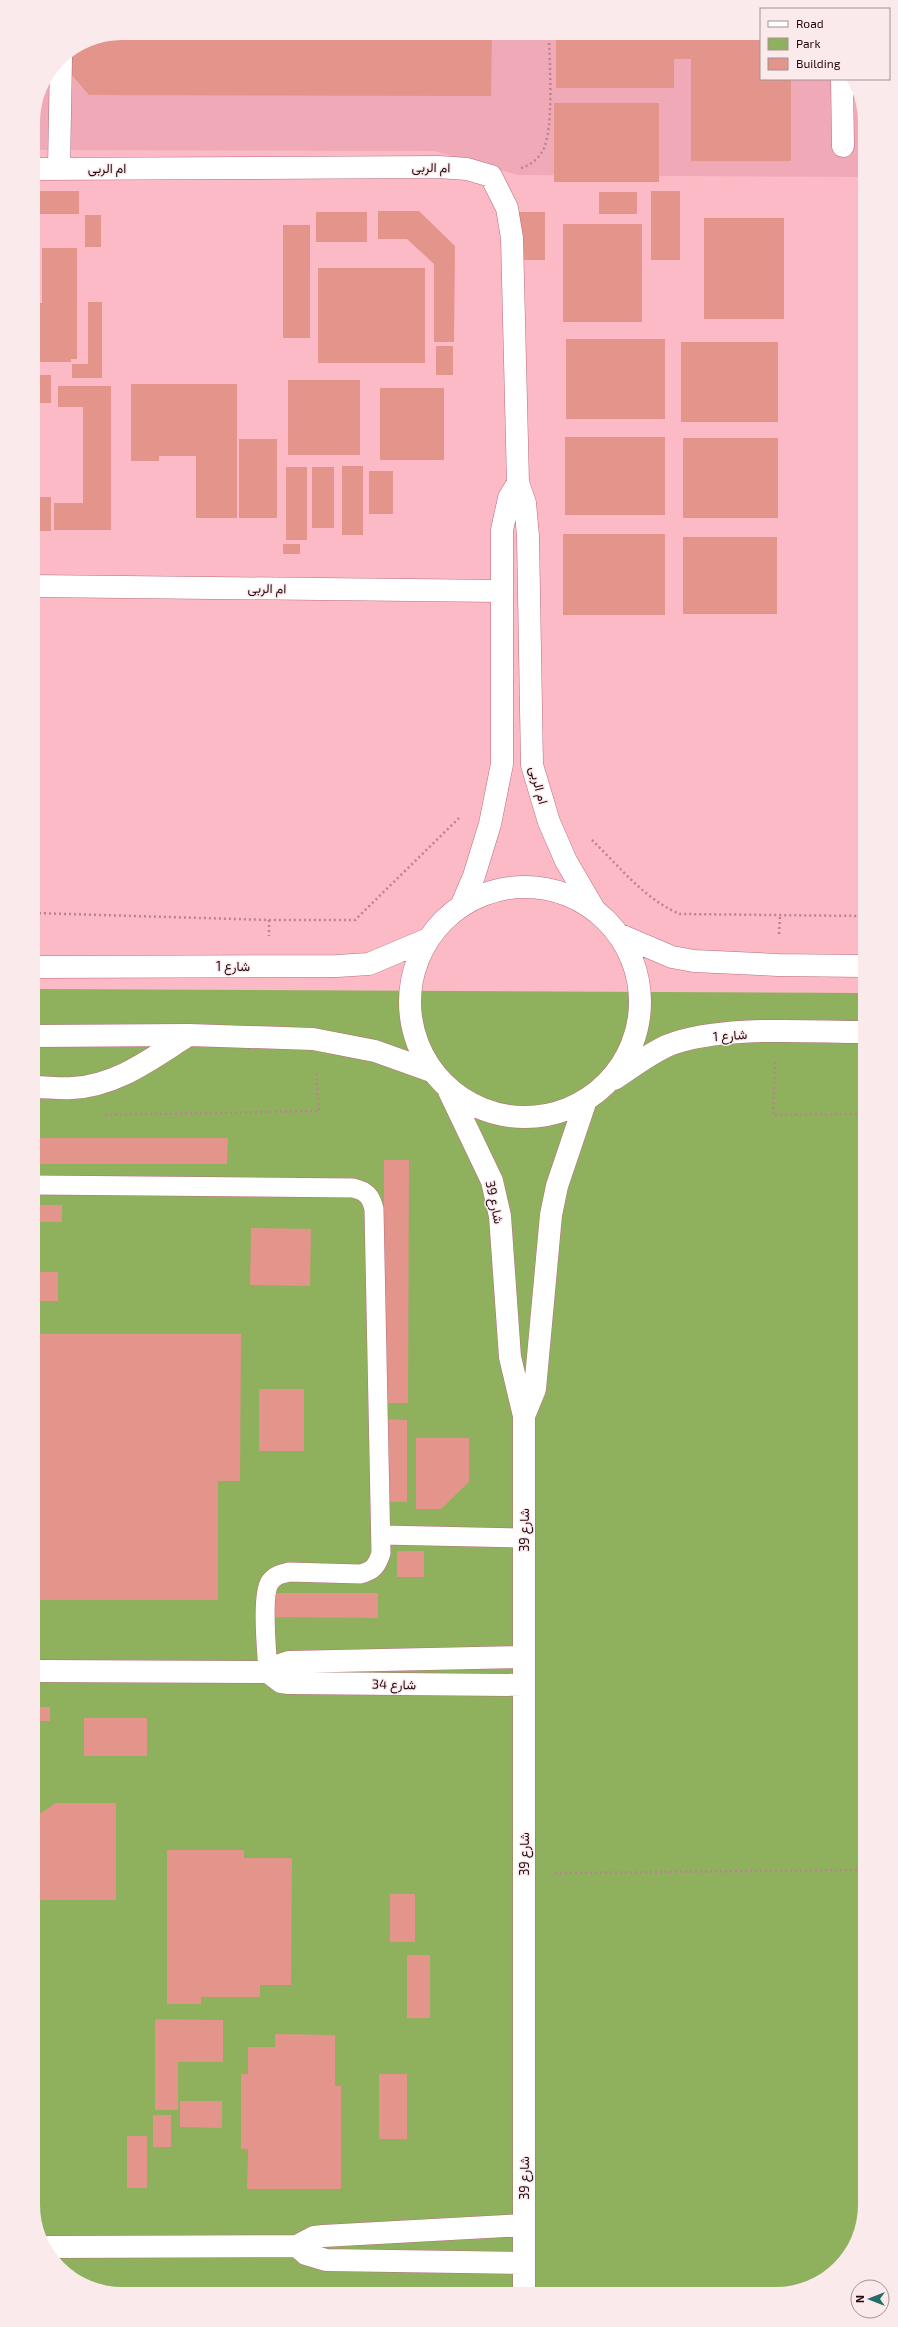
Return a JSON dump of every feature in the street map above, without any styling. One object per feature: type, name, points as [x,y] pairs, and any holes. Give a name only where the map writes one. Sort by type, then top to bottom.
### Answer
[{"type":"street","points":[[59,168],[61,67]]},
{"type":"street","points":[[842,80],[843,146]]},
{"type":"street","name":"ام الربى","points":[[40,169],[439,167],[467,169],[491,176],[507,208],[512,238],[518,483],[525,503],[527,522],[532,765],[549,822],[566,861],[594,909]]},
{"type":"street","points":[[462,904],[506,887],[553,889],[594,909],[618,934],[636,971],[640,1011],[630,1050],[608,1083],[586,1100],[540,1117],[492,1114],[449,1091],[431,1071],[412,1029],[410,983],[426,940],[462,904],[474,876],[490,824],[502,764],[502,530],[504,514],[509,498],[518,483]]},
{"type":"street","name":"ام الربى","points":[[40,586],[501,591]]},
{"type":"street","points":[[618,934],[672,958],[694,961],[771,965],[858,966]]},
{"type":"street","name":"شارع 1","points":[[40,967],[337,966],[369,964],[426,940]]},
{"type":"street","name":"شارع 1","points":[[608,1083],[668,1046],[713,1035],[776,1032],[858,1032]]},
{"type":"street","points":[[40,1036],[189,1035],[313,1039],[376,1051],[431,1071]]},
{"type":"street","points":[[40,1087],[72,1088],[99,1084],[116,1078],[189,1035]]},
{"type":"street","name":"شارع 39","points":[[449,1091],[492,1181],[500,1216],[510,1357],[524,1416],[524,2287]]},
{"type":"street","name":"شارع 39","points":[[524,1416],[535,1389],[551,1216],[557,1186],[586,1100]]},
{"type":"street","name":"شارع 34","points":[[40,1671],[268,1672],[278,1665],[289,1662],[524,1658]]},
{"type":"street","name":"شارع 34","points":[[268,1672],[282,1682],[289,1683],[524,1685]]},
{"type":"street","points":[[52,2247],[296,2246],[314,2237],[323,2236],[524,2226]]},
{"type":"street","points":[[296,2246],[306,2254],[326,2260],[524,2263]]},
{"type":"lane","points":[[40,1185],[353,1188],[363,1191],[371,1198],[374,1209],[382,1553],[378,1564],[370,1572],[360,1574],[289,1572],[277,1575],[269,1583],[266,1594],[268,1672]]},
{"type":"lane","points":[[382,1535],[524,1538]]},
{"type":"path","points":[[491,176],[528,167],[542,152],[549,128],[549,40]]},
{"type":"path","points":[[776,1032],[773,1115],[858,1114]]},
{"type":"path","points":[[98,1115],[319,1111],[313,1039]]},
{"type":"path","points":[[524,1873],[858,1870]]},
{"type":"shaded area","points":[[116,40],[760,40],[760,80],[846,80],[852,90],[858,122],[858,177],[518,175],[434,151],[40,150],[40,116],[48,86],[60,68],[68,60],[90,46]]},
{"type":"green space","points":[[40,989],[858,993],[858,2205],[852,2237],[838,2259],[822,2273],[808,2281],[776,2287],[116,2287],[90,2281],[81,2276],[68,2267],[54,2251],[46,2237],[40,2205]]},
{"type":"building","points":[[116,40],[492,40],[491,96],[89,95],[69,72],[69,59],[72,57],[90,46]]},
{"type":"building","points":[[556,40],[760,40],[760,80],[791,80],[791,161],[691,161],[691,59],[674,59],[674,88],[556,88]]},
{"type":"building","points":[[849,84],[854,99],[847,99]]},
{"type":"building","points":[[554,103],[659,103],[659,182],[554,182]]},
{"type":"building","points":[[40,191],[79,191],[79,214],[40,214]]},
{"type":"building","points":[[651,191],[680,191],[680,260],[651,260]]},
{"type":"building","points":[[599,192],[637,192],[637,214],[599,214]]},
{"type":"building","points":[[378,211],[419,211],[455,246],[454,342],[434,342],[434,264],[407,239],[378,239]]},
{"type":"building","points":[[316,212],[367,212],[367,242],[316,242]]},
{"type":"building","points":[[518,212],[545,212],[545,260],[518,260]]},
{"type":"building","points":[[85,215],[101,215],[101,247],[85,247]]},
{"type":"building","points":[[704,218],[784,218],[784,319],[704,319]]},
{"type":"building","points":[[563,224],[642,224],[642,322],[563,322]]},
{"type":"building","points":[[283,225],[310,225],[310,338],[283,338]]},
{"type":"building","points":[[42,248],[77,248],[77,359],[71,359],[71,362],[40,362],[40,303],[42,303]]},
{"type":"building","points":[[318,268],[425,268],[425,363],[318,363]]},
{"type":"building","points":[[88,302],[102,302],[102,378],[72,378],[72,364],[88,364]]},
{"type":"building","points":[[566,339],[665,339],[665,419],[566,419]]},
{"type":"building","points":[[681,342],[778,342],[778,422],[681,422]]},
{"type":"building","points":[[436,346],[453,346],[453,375],[436,375]]},
{"type":"building","points":[[40,375],[51,375],[51,403],[40,403]]},
{"type":"building","points":[[288,380],[360,380],[360,455],[288,455]]},
{"type":"building","points":[[131,384],[237,384],[237,518],[196,518],[196,456],[159,456],[159,461],[131,461]]},
{"type":"building","points":[[58,386],[111,386],[111,530],[54,530],[54,503],[83,503],[83,407],[58,407]]},
{"type":"building","points":[[380,388],[444,388],[444,460],[380,460]]},
{"type":"building","points":[[565,437],[665,437],[665,515],[565,515]]},
{"type":"building","points":[[683,438],[778,438],[778,518],[683,518]]},
{"type":"building","points":[[239,439],[277,439],[277,518],[239,518]]},
{"type":"building","points":[[342,466],[363,466],[363,535],[342,535]]},
{"type":"building","points":[[286,467],[307,467],[307,540],[286,540]]},
{"type":"building","points":[[312,467],[334,467],[334,528],[312,528]]},
{"type":"building","points":[[369,471],[393,471],[393,514],[369,514]]},
{"type":"building","points":[[40,497],[51,497],[51,531],[40,531]]},
{"type":"building","points":[[563,534],[665,534],[665,615],[563,615]]},
{"type":"building","points":[[683,537],[777,537],[777,614],[683,614]]},
{"type":"building","points":[[283,544],[300,544],[300,554],[283,554]]},
{"type":"building","points":[[40,1138],[228,1138],[227,1164],[40,1164]]},
{"type":"building","points":[[384,1160],[409,1160],[408,1403],[384,1403]]},
{"type":"building","points":[[40,1205],[62,1205],[62,1222],[40,1222]]},
{"type":"building","points":[[251,1228],[311,1229],[310,1286],[250,1285]]},
{"type":"building","points":[[40,1272],[58,1272],[58,1301],[40,1301]]},
{"type":"building","points":[[40,1334],[241,1334],[240,1481],[218,1481],[218,1600],[40,1600]]},
{"type":"building","points":[[259,1389],[304,1389],[304,1451],[259,1451]]},
{"type":"building","points":[[384,1419],[407,1420],[407,1502],[384,1502]]},
{"type":"building","points":[[416,1438],[469,1438],[469,1482],[441,1509],[416,1509]]},
{"type":"building","points":[[397,1551],[424,1551],[424,1577],[397,1577]]},
{"type":"building","points":[[267,1593],[378,1593],[378,1618],[267,1617]]},
{"type":"building","points":[[40,1707],[50,1707],[50,1721],[40,1721]]},
{"type":"building","points":[[84,1718],[147,1718],[147,1756],[84,1756]]},
{"type":"building","points":[[56,1803],[116,1803],[116,1900],[40,1900],[41,1813]]},
{"type":"building","points":[[167,1850],[244,1850],[244,1858],[292,1858],[291,1985],[260,1985],[260,1997],[201,1997],[201,2004],[167,2004]]},
{"type":"building","points":[[390,1894],[415,1894],[415,1942],[390,1942]]},
{"type":"building","points":[[407,1955],[430,1955],[430,2018],[407,2018]]},
{"type":"building","points":[[155,2019],[223,2020],[223,2062],[178,2062],[178,2110],[155,2110]]},
{"type":"building","points":[[275,2034],[335,2035],[335,2086],[341,2086],[341,2189],[247,2189],[248,2149],[241,2149],[241,2074],[248,2074],[248,2047],[275,2047]]},
{"type":"building","points":[[379,2074],[407,2074],[407,2139],[379,2139]]},
{"type":"building","points":[[180,2101],[222,2101],[222,2128],[180,2127]]},
{"type":"building","points":[[153,2115],[171,2115],[171,2147],[153,2147]]},
{"type":"building","points":[[127,2136],[147,2136],[147,2188],[127,2188]]}]
